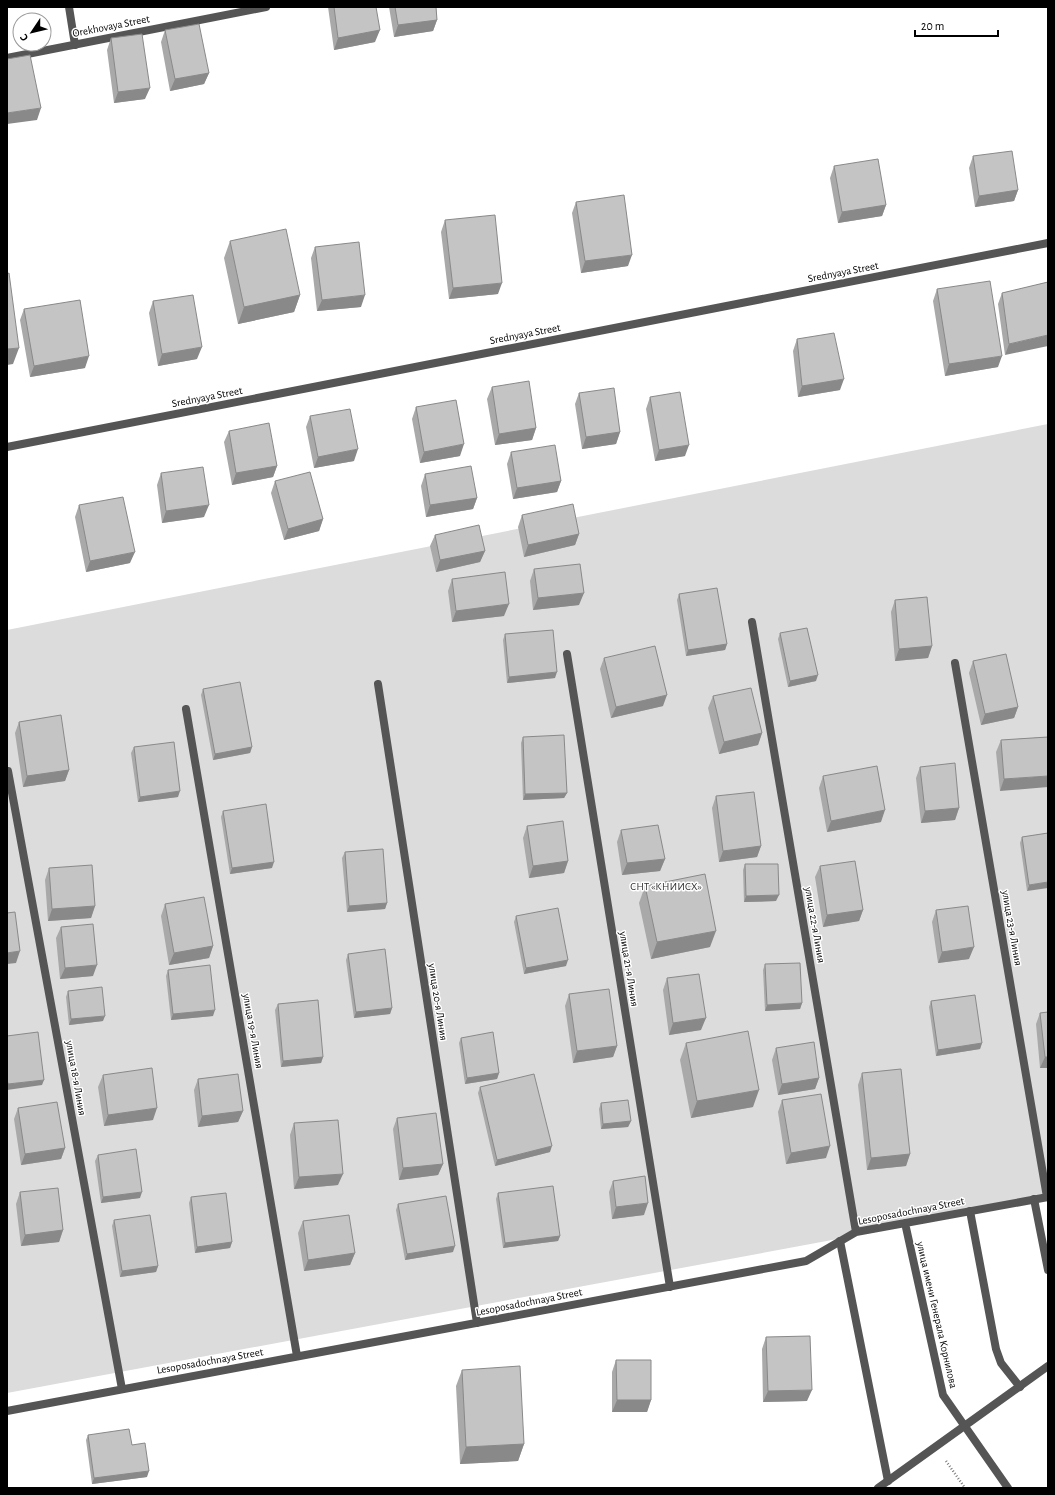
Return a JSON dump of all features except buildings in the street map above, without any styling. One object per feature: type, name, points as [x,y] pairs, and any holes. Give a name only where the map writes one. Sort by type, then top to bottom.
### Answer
[{"type":"street","points":[[68,7],[75,45]]},
{"type":"street","name":"Orekhovaya Street","points":[[7,58],[266,7]]},
{"type":"street","name":"Srednyaya Street","points":[[7,447],[1048,243]]},
{"type":"street","name":"улица 22-я Линия","points":[[752,622],[856,1232]]},
{"type":"street","name":"улица 21-я Линия","points":[[567,654],[670,1287]]},
{"type":"street","name":"улица 23-я Линия","points":[[954,663],[1047,1197]]},
{"type":"street","name":"улица 20-я Линия","points":[[378,684],[477,1323]]},
{"type":"street","name":"улица 19-я Линия","points":[[186,709],[298,1356]]},
{"type":"street","name":"улица 18-я Линия","points":[[8,771],[122,1389]]},
{"type":"street","name":"Lesoposadochnaya Street","points":[[7,1411],[806,1261],[856,1232],[1047,1197]]},
{"type":"street","points":[[1034,1199],[1048,1270]]},
{"type":"street","points":[[970,1211],[996,1349],[1001,1363],[1020,1387]]},
{"type":"street","name":"улица имени Генерала Корнилова","points":[[905,1223],[943,1395],[1008,1488]]},
{"type":"street","points":[[840,1241],[888,1481]]},
{"type":"street","points":[[878,1488],[1048,1366]]},
{"type":"path","points":[[937,1447],[966,1488]]},
{"type":"green space","name":"СНТ «КНИИСХ»","points":[[1048,424],[1048,1200],[7,1393],[7,630]]}]
